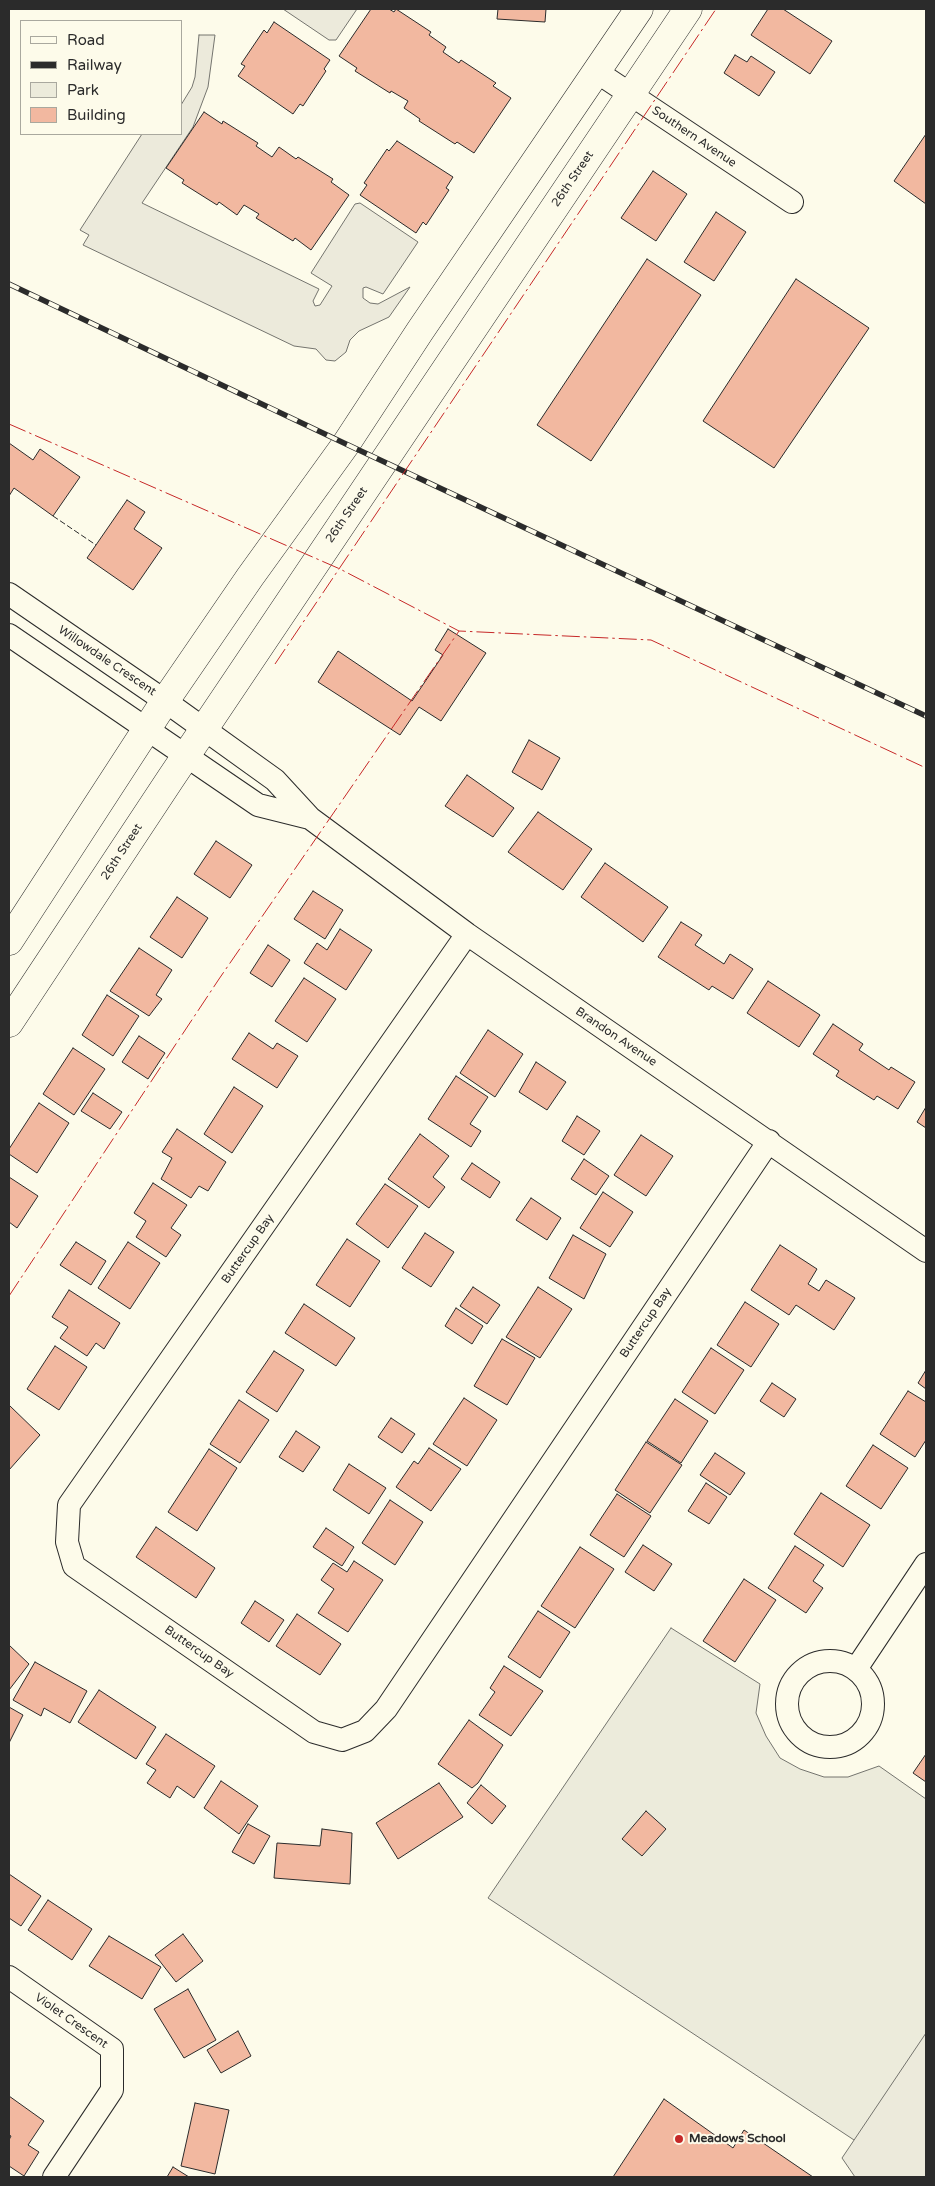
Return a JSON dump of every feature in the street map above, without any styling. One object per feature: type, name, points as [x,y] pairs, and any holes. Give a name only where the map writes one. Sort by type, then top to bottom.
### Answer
[{"type":"street","points":[[9,941],[146,729],[250,577],[346,444],[640,9]]},
{"type":"street","name":"26th Street","points":[[9,1023],[186,755],[688,9]]},
{"type":"street","name":"Southern Avenue","points":[[597,72],[792,202]]},
{"type":"street","points":[[420,332],[455,354]]},
{"type":"street","name":"Willowdale Crescent","points":[[9,594],[204,730]]},
{"type":"street","points":[[9,635],[186,755]]},
{"type":"street","name":"Brandon Avenue","points":[[204,730],[275,780],[310,818],[467,934],[769,1141],[926,1252]]},
{"type":"street","name":"Brandon Avenue","points":[[186,755],[258,805],[310,818]]},
{"type":"street","name":"Buttercup Bay","points":[[467,934],[70,1505],[67,1542],[74,1566],[314,1732],[342,1740],[365,1731],[386,1708],[769,1141]]},
{"type":"street","points":[[856,1669],[926,1564]]},
{"type":"street","name":"Violet Crescent","points":[[9,1977],[112,2049],[112,2090],[54,2177]]},
{"type":"green space","points":[[671,1628],[760,1684],[756,1713],[766,1736],[780,1758],[800,1769],[824,1777],[848,1777],[879,1766],[926,1799],[926,2177],[910,2177],[488,1898]]},
{"type":"shaded area","points":[[283,9],[357,9],[336,40],[329,40]]},
{"type":"shaded area","points":[[199,35],[215,35],[208,87],[193,127],[142,203],[319,289],[313,301],[315,306],[320,305],[332,286],[311,273],[355,204],[360,203],[418,242],[383,294],[366,287],[363,288],[363,298],[370,303],[378,304],[410,287],[389,317],[359,331],[350,340],[346,352],[335,361],[326,360],[316,349],[294,346],[83,245],[89,235],[80,230],[141,135],[182,135],[182,103],[192,87],[195,77]]},
{"type":"shaded area","points":[[926,2033],[926,2177],[855,2177],[842,2158]]},
{"type":"building","points":[[371,9],[389,9],[394,12],[396,9],[431,32],[429,35],[446,47],[443,52],[459,63],[461,60],[496,83],[493,86],[511,98],[474,153],[457,142],[455,144],[419,121],[420,119],[404,108],[408,101],[391,91],[390,93],[355,71],[357,68],[339,56]]},
{"type":"building","points":[[498,9],[546,9],[545,22],[497,19]]},
{"type":"building","points":[[768,9],[783,9],[832,41],[810,74],[751,35]]},
{"type":"building","points":[[274,22],[330,60],[324,69],[326,71],[303,106],[300,104],[293,114],[238,76],[245,66],[241,64],[264,30],[267,33]]},
{"type":"building","points":[[735,55],[747,62],[751,56],[775,72],[759,96],[724,73]]},
{"type":"building","points":[[204,112],[222,124],[223,121],[258,143],[256,146],[272,157],[279,147],[296,159],[298,157],[333,179],[331,182],[349,195],[311,250],[295,238],[293,241],[256,218],[259,214],[244,205],[237,215],[219,202],[217,205],[182,183],[184,180],[166,168]]},
{"type":"building","points":[[926,134],[926,204],[894,181]]},
{"type":"building","points":[[397,141],[453,177],[446,188],[449,190],[426,225],[423,222],[416,233],[360,195],[367,185],[364,183],[387,149],[389,151]]},
{"type":"building","points":[[653,171],[687,194],[656,241],[621,218]]},
{"type":"building","points":[[716,212],[746,232],[714,281],[684,262]]},
{"type":"building","points":[[647,259],[701,295],[591,461],[537,425]]},
{"type":"building","points":[[796,279],[869,328],[774,468],[703,421]]},
{"type":"building","points":[[9,443],[33,460],[40,449],[80,477],[53,516],[14,488],[9,496]]},
{"type":"building","points":[[127,500],[145,512],[134,529],[162,548],[133,590],[87,558]]},
{"type":"building","points":[[448,629],[486,653],[441,721],[419,707],[400,735],[318,682],[338,651],[412,701],[443,655],[435,650]]},
{"type":"building","points":[[529,740],[560,758],[542,790],[512,772]]},
{"type":"building","points":[[467,775],[514,808],[493,837],[445,806]]},
{"type":"building","points":[[538,812],[592,849],[563,890],[508,852]]},
{"type":"building","points":[[216,841],[252,865],[230,898],[194,874]]},
{"type":"building","points":[[605,863],[668,907],[643,942],[581,897]]},
{"type":"building","points":[[313,891],[343,910],[325,939],[294,919]]},
{"type":"building","points":[[177,897],[208,918],[182,958],[150,937]]},
{"type":"building","points":[[681,922],[702,935],[695,945],[724,964],[730,954],[753,969],[733,999],[712,986],[709,990],[658,957]]},
{"type":"building","points":[[340,929],[372,950],[346,990],[304,963],[317,943],[327,950]]},
{"type":"building","points":[[268,945],[290,960],[272,987],[250,973]]},
{"type":"building","points":[[139,948],[172,970],[156,995],[162,999],[149,1016],[110,991]]},
{"type":"building","points":[[304,978],[336,999],[307,1042],[275,1021]]},
{"type":"building","points":[[768,981],[820,1015],[799,1047],[747,1013]]},
{"type":"building","points":[[107,995],[139,1016],[113,1056],[82,1035]]},
{"type":"building","points":[[833,1024],[863,1044],[859,1050],[889,1070],[891,1067],[915,1082],[898,1109],[877,1096],[874,1100],[836,1076],[839,1071],[813,1054]]},
{"type":"building","points":[[488,1030],[523,1054],[495,1097],[460,1073]]},
{"type":"building","points":[[249,1033],[273,1049],[277,1043],[298,1056],[277,1088],[232,1059]]},
{"type":"building","points":[[139,1036],[165,1053],[148,1079],[122,1062]]},
{"type":"building","points":[[73,1048],[105,1069],[74,1115],[43,1094]]},
{"type":"building","points":[[536,1062],[566,1082],[547,1110],[519,1092]]},
{"type":"building","points":[[456,1076],[488,1097],[470,1124],[481,1131],[471,1147],[428,1119]]},
{"type":"building","points":[[234,1087],[263,1106],[232,1153],[204,1134]]},
{"type":"building","points":[[93,1093],[122,1112],[110,1129],[81,1111]]},
{"type":"building","points":[[39,1103],[69,1123],[37,1173],[9,1154],[9,1149]]},
{"type":"building","points":[[926,1107],[926,1128],[917,1122]]},
{"type":"building","points":[[577,1116],[600,1131],[584,1155],[562,1141]]},
{"type":"building","points":[[177,1129],[226,1162],[208,1191],[199,1186],[191,1198],[161,1179],[172,1158],[162,1152]]},
{"type":"building","points":[[420,1134],[449,1156],[433,1177],[445,1187],[429,1208],[388,1179]]},
{"type":"building","points":[[641,1135],[673,1156],[646,1196],[614,1175]]},
{"type":"building","points":[[584,1159],[609,1176],[596,1195],[571,1179]]},
{"type":"building","points":[[472,1163],[500,1182],[490,1198],[461,1179]]},
{"type":"building","points":[[9,1177],[38,1196],[17,1228],[9,1222]]},
{"type":"building","points":[[153,1183],[187,1205],[171,1228],[181,1235],[166,1257],[136,1237],[146,1221],[134,1213]]},
{"type":"building","points":[[385,1184],[418,1206],[388,1248],[356,1224]]},
{"type":"building","points":[[603,1192],[633,1212],[610,1247],[580,1228]]},
{"type":"building","points":[[531,1198],[561,1218],[547,1240],[516,1220]]},
{"type":"building","points":[[425,1233],[454,1252],[431,1287],[402,1268]]},
{"type":"building","points":[[573,1235],[606,1254],[584,1299],[549,1278]]},
{"type":"building","points":[[347,1239],[380,1261],[350,1307],[316,1285]]},
{"type":"building","points":[[76,1242],[106,1261],[91,1285],[60,1265]]},
{"type":"building","points":[[128,1242],[160,1263],[130,1309],[98,1288]]},
{"type":"building","points":[[780,1245],[817,1269],[808,1284],[819,1291],[826,1280],[855,1298],[834,1330],[796,1305],[789,1315],[751,1290]]},
{"type":"building","points":[[473,1287],[500,1305],[487,1324],[460,1306]]},
{"type":"building","points":[[538,1287],[572,1309],[540,1358],[506,1337]]},
{"type":"building","points":[[69,1290],[120,1323],[104,1349],[96,1343],[87,1356],[60,1338],[68,1327],[52,1317]]},
{"type":"building","points":[[745,1302],[779,1324],[751,1367],[717,1345]]},
{"type":"building","points":[[304,1304],[355,1338],[336,1366],[285,1333]]},
{"type":"building","points":[[456,1308],[483,1326],[472,1344],[445,1326]]},
{"type":"building","points":[[502,1339],[535,1358],[507,1405],[474,1386]]},
{"type":"building","points":[[55,1346],[87,1367],[59,1410],[27,1389]]},
{"type":"building","points":[[711,1348],[744,1370],[715,1414],[682,1392]]},
{"type":"building","points":[[274,1351],[304,1370],[277,1412],[246,1392]]},
{"type":"building","points":[[926,1370],[926,1389],[918,1383]]},
{"type":"building","points":[[772,1383],[796,1399],[784,1417],[760,1401]]},
{"type":"building","points":[[908,1391],[926,1402],[926,1440],[915,1457],[880,1434]]},
{"type":"building","points":[[464,1398],[497,1420],[467,1466],[433,1444]]},
{"type":"building","points":[[675,1399],[708,1421],[681,1463],[647,1441]]},
{"type":"building","points":[[239,1400],[269,1420],[240,1463],[210,1444]]},
{"type":"building","points":[[9,1405],[40,1435],[9,1470]]},
{"type":"building","points":[[391,1418],[415,1434],[402,1453],[378,1437]]},
{"type":"building","points":[[296,1431],[320,1447],[303,1472],[279,1457]]},
{"type":"building","points":[[646,1442],[682,1465],[650,1513],[615,1490]]},
{"type":"building","points":[[873,1445],[908,1468],[881,1509],[846,1486]]},
{"type":"building","points":[[429,1448],[461,1469],[431,1511],[396,1487],[414,1461],[418,1464]]},
{"type":"building","points":[[209,1449],[237,1468],[197,1531],[168,1512]]},
{"type":"building","points":[[715,1453],[745,1473],[730,1495],[700,1475]]},
{"type":"building","points":[[349,1464],[386,1488],[369,1514],[333,1490]]},
{"type":"building","points":[[706,1483],[727,1497],[709,1524],[688,1511]]},
{"type":"building","points":[[821,1493],[870,1525],[843,1567],[794,1534]]},
{"type":"building","points":[[617,1494],[651,1516],[624,1557],[590,1535]]},
{"type":"building","points":[[390,1500],[423,1522],[395,1565],[362,1543]]},
{"type":"building","points":[[156,1527],[215,1568],[196,1598],[136,1557]]},
{"type":"building","points":[[326,1528],[354,1547],[342,1566],[313,1547]]},
{"type":"building","points":[[643,1545],[672,1564],[654,1591],[625,1572]]},
{"type":"building","points":[[795,1546],[824,1565],[813,1581],[823,1588],[806,1613],[768,1588]]},
{"type":"building","points":[[580,1547],[614,1569],[575,1628],[541,1606]]},
{"type":"building","points":[[354,1561],[383,1580],[348,1632],[318,1613],[334,1589],[321,1580],[333,1563],[347,1572]]},
{"type":"building","points":[[744,1579],[776,1600],[735,1662],[703,1641]]},
{"type":"building","points":[[255,1601],[284,1620],[269,1642],[241,1623]]},
{"type":"building","points":[[538,1611],[570,1632],[540,1678],[508,1657]]},
{"type":"building","points":[[297,1614],[341,1644],[320,1675],[276,1646]]},
{"type":"building","points":[[9,1645],[29,1664],[9,1690]]},
{"type":"building","points":[[35,1662],[87,1691],[70,1723],[44,1708],[41,1716],[13,1700]]},
{"type":"building","points":[[504,1666],[543,1691],[511,1736],[479,1715],[495,1692],[490,1688]]},
{"type":"building","points":[[99,1690],[156,1727],[136,1759],[78,1722]]},
{"type":"building","points":[[9,1707],[23,1715],[9,1743]]},
{"type":"building","points":[[469,1720],[503,1745],[478,1783],[472,1788],[438,1764]]},
{"type":"building","points":[[166,1734],[215,1766],[194,1798],[177,1786],[170,1798],[147,1783],[156,1770],[146,1764]]},
{"type":"building","points":[[926,1754],[926,1782],[913,1773]]},
{"type":"building","points":[[221,1781],[258,1806],[239,1834],[204,1808]]},
{"type":"building","points":[[439,1783],[463,1817],[398,1859],[376,1823]]},
{"type":"building","points":[[481,1785],[506,1806],[492,1824],[467,1803]]},
{"type":"building","points":[[646,1811],[666,1829],[642,1856],[622,1839]]},
{"type":"building","points":[[248,1824],[270,1836],[254,1864],[232,1852]]},
{"type":"building","points":[[322,1829],[352,1833],[350,1884],[274,1878],[277,1843],[320,1846]]},
{"type":"building","points":[[9,1874],[41,1896],[21,1926],[9,1918]]},
{"type":"building","points":[[48,1900],[92,1929],[72,1960],[28,1930]]},
{"type":"building","points":[[183,1934],[203,1961],[176,1982],[155,1955]]},
{"type":"building","points":[[109,1936],[161,1967],[142,1999],[89,1966]]},
{"type":"building","points":[[188,1989],[216,2040],[184,2058],[154,2009]]},
{"type":"building","points":[[238,2031],[251,2056],[221,2073],[207,2050]]},
{"type":"building","points":[[9,2096],[44,2121],[28,2145],[39,2152],[24,2176],[9,2166],[9,2140],[11,2136],[9,2135]]},
{"type":"building","name":"Meadows School","points":[[664,2099],[733,2148],[744,2130],[813,2177],[613,2177]]},
{"type":"building","points":[[195,2103],[229,2110],[215,2174],[181,2166]]},
{"type":"building","points":[[173,2167],[189,2177],[167,2177]]},
{"type":"railway","points":[[9,284],[926,716]]},
{"type":"fence","points":[[53,516],[96,545]]},
{"type":"power","points":[[275,664],[716,9]]},
{"type":"power","points":[[9,424],[340,569],[459,631],[651,640],[926,768]]},
{"type":"power","points":[[9,1296],[219,979],[459,631]]},
{"type":"place","name":"Meadows School","points":[[679,2139]]}]
